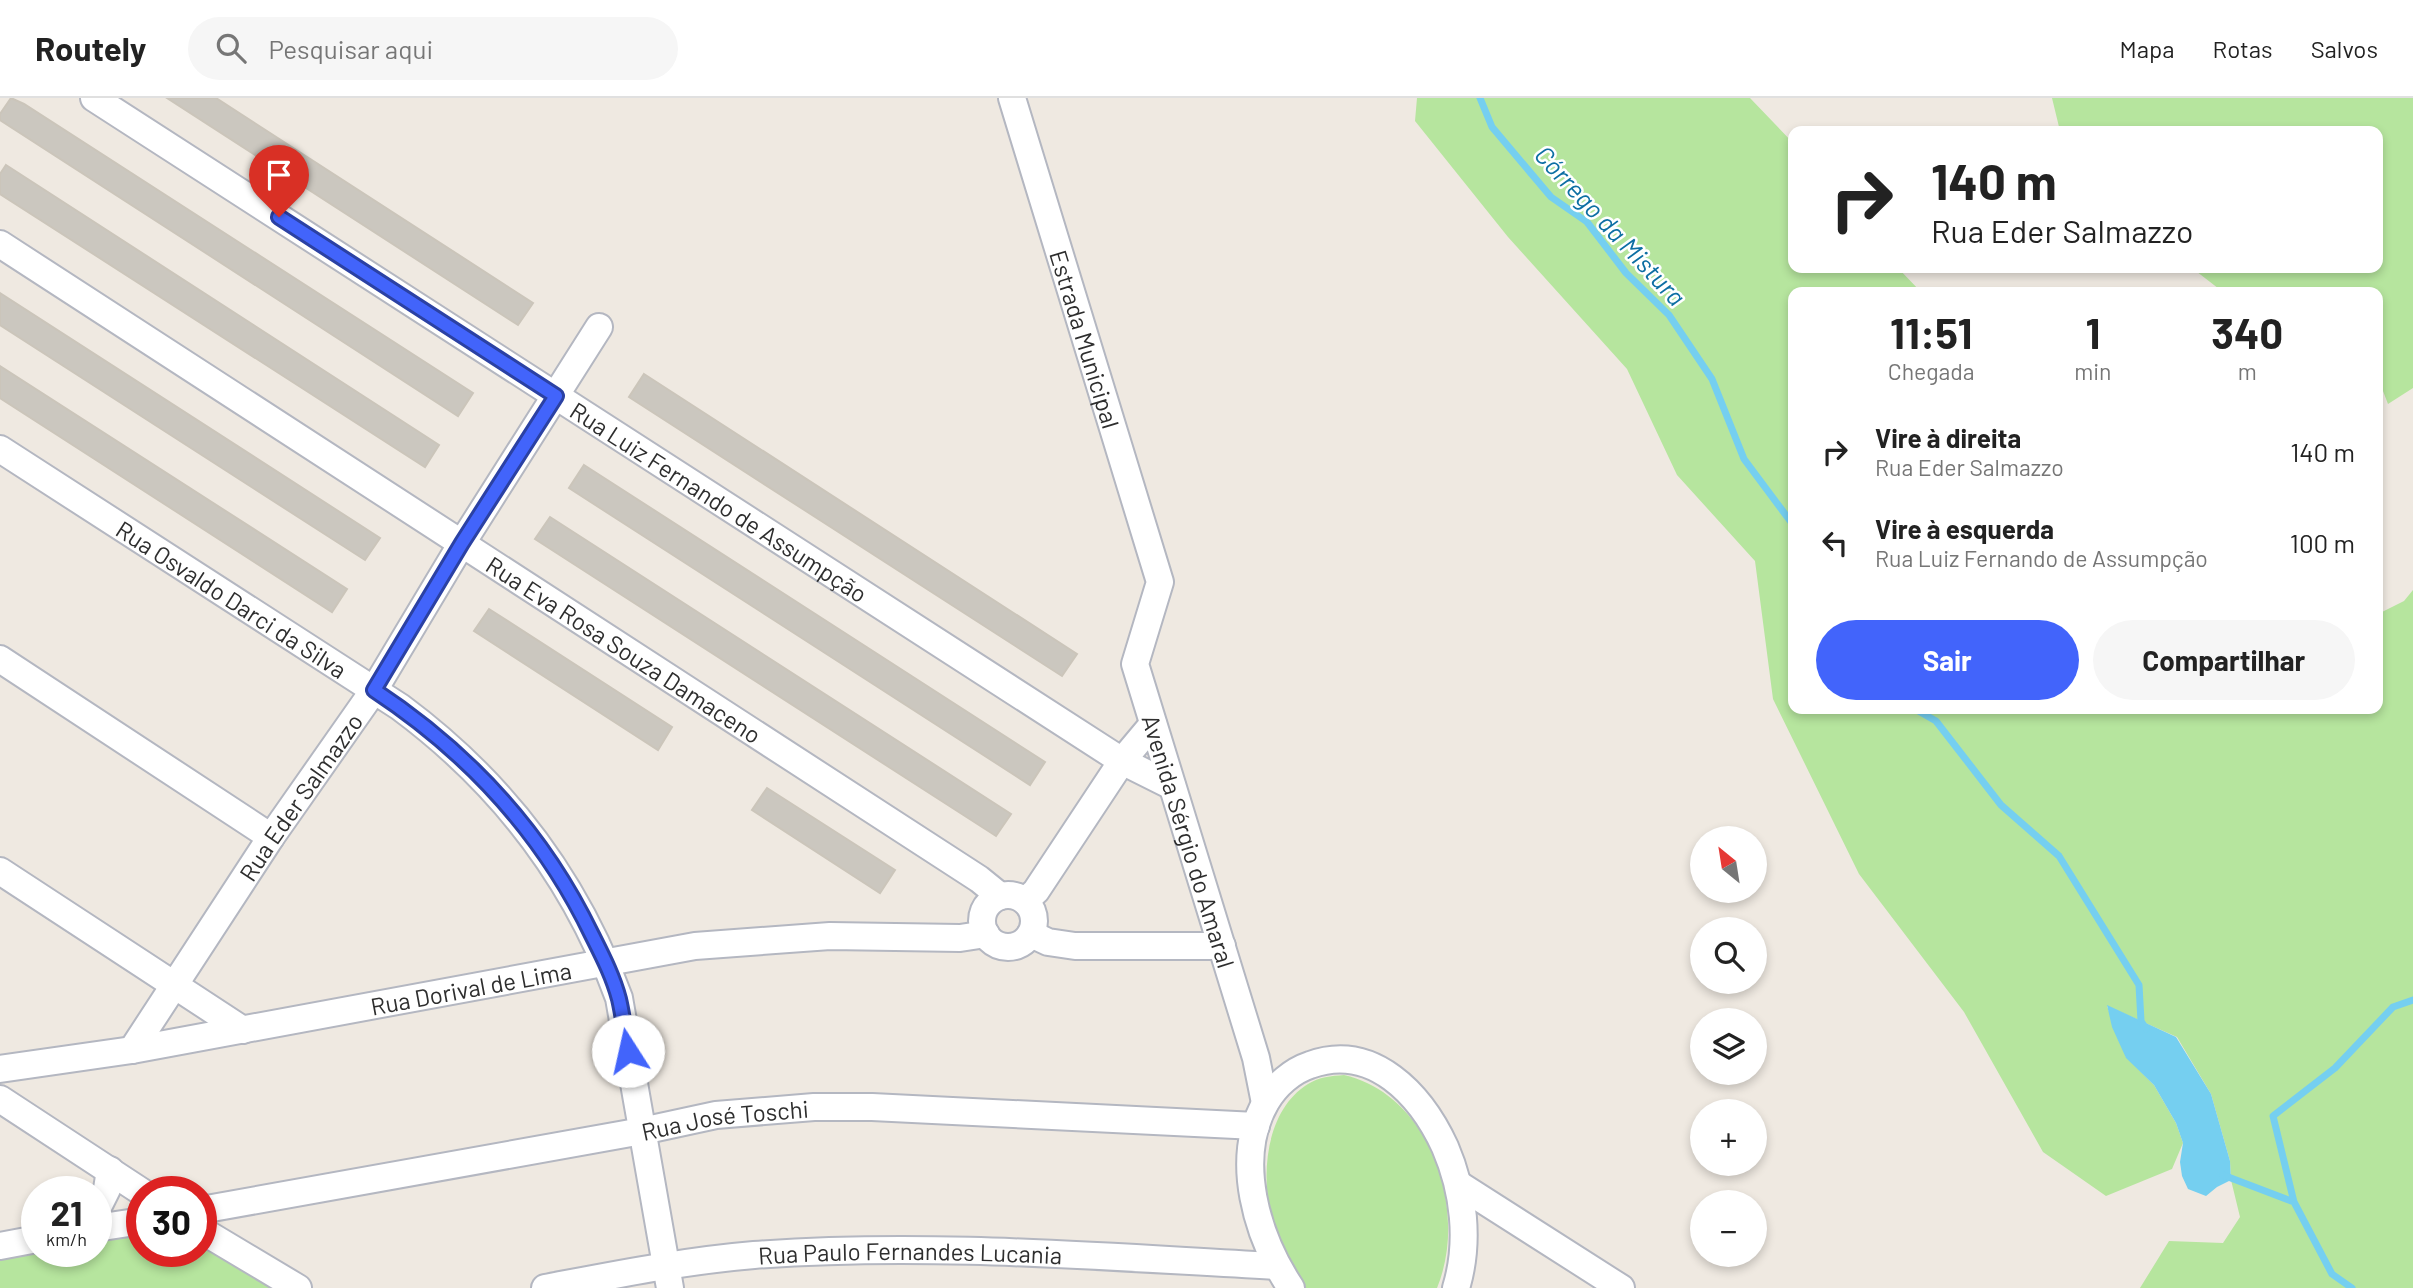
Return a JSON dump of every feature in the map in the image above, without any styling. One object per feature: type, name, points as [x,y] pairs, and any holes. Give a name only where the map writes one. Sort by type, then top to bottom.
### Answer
[{"type":"street","name":"Rua Luiz Fernando de Assumpção","points":[[94,98],[1122,761],[1172,786]]},
{"type":"street","name":"Estrada Municipal","points":[[1012,98],[1160,582]]},
{"type":"street","name":"Rua Eva Rosa Souza Damaceno","points":[[0,244],[1012,898]]},
{"type":"street","name":"Rua Eder Salmazzo","points":[[132,1051],[271,837],[374,690],[462,543],[600,327]]},
{"type":"street","name":"Rua Osvaldo Darci da Silva","points":[[0,449],[374,690],[428,728],[455,751],[510,808],[562,879],[606,963],[619,998],[668,1277]]},
{"type":"street","name":"Avenida Sérgio do Amaral","points":[[1160,582],[1135,664],[1256,1058],[1261,1114],[1252,1148],[1254,1196],[1259,1220],[1277,1266],[1292,1288]]},
{"type":"street","points":[[0,659],[271,837]]},
{"type":"street","points":[[1012,898],[1034,916],[1031,934],[1017,946],[1009,947],[999,945],[986,934],[983,916],[992,901],[1036,891],[1122,761],[1153,724]]},
{"type":"street","points":[[0,871],[243,1030]]},
{"type":"street","name":"Rua Dorival de Lima","points":[[0,1069],[132,1051],[695,946],[830,936],[960,938],[986,934]]},
{"type":"street","points":[[1031,934],[1048,942],[1075,946],[1222,946]]},
{"type":"street","points":[[1261,1114],[1275,1089],[1287,1077],[1303,1068],[1336,1059],[1366,1062],[1389,1074],[1425,1113],[1440,1136],[1458,1184],[1464,1234],[1456,1288]]},
{"type":"street","points":[[0,1099],[126,1181]]},
{"type":"street","name":"Rua José Toschi","points":[[217,1207],[642,1131],[716,1115],[814,1107],[1261,1114]]},
{"type":"street","points":[[109,1176],[110,1170]]},
{"type":"street","points":[[1458,1184],[1620,1288]]},
{"type":"street","points":[[217,1240],[298,1288]]},
{"type":"street","points":[[0,1246],[21,1242]]},
{"type":"street","name":"Rua Paulo Fernandes Lucania","points":[[545,1288],[668,1277],[752,1255],[925,1250],[1277,1266]]},
{"type":"green space","points":[[1417,98],[1750,98],[1788,138],[1788,273],[1903,273],[1916,287],[1788,287],[1788,714],[2383,714],[2383,612],[2404,601],[2413,590],[2413,1288],[2140,1288],[2169,1241],[2223,1243],[2240,1217],[2231,1180],[2230,1161],[2211,1094],[2177,1037],[2107,1006],[2126,1057],[2154,1085],[2176,1123],[2183,1143],[2172,1169],[2106,1196],[2043,1152],[1964,1012],[1859,874],[1773,699],[1755,561],[1677,475],[1627,369],[1508,237],[1415,121]]},
{"type":"green space","points":[[2052,98],[2413,98],[2413,388],[2388,404],[2383,391],[2383,287],[2217,287],[2198,273],[2383,273],[2383,126],[2059,126]]},
{"type":"green space","points":[[1344,1075],[1374,1087],[1400,1106],[1420,1131],[1435,1160],[1445,1192],[1448,1225],[1446,1257],[1437,1288],[1304,1288],[1278,1239],[1268,1197],[1268,1154],[1273,1133],[1292,1097],[1308,1084],[1321,1078]]},
{"type":"green space","points":[[126,1231],[126,1267],[217,1267],[217,1250],[274,1288],[0,1288],[0,1257],[21,1254],[21,1267],[112,1267],[112,1234]]},
{"type":"water","points":[[2107,1005],[2176,1037],[2211,1094],[2230,1161],[2231,1180],[2206,1196],[2188,1189],[2182,1176],[2180,1162],[2183,1143],[2176,1123],[2154,1085],[2126,1058],[2112,1027]]},
{"type":"building","points":[[11,98],[473,393],[458,416],[0,120],[0,114]]},
{"type":"building","points":[[167,98],[216,98],[533,303],[518,325]]},
{"type":"building","points":[[6,165],[439,445],[425,467],[0,194],[0,174]]},
{"type":"building","points":[[0,293],[380,538],[365,560],[0,325]]},
{"type":"building","points":[[0,366],[347,589],[332,612],[0,398]]},
{"type":"building","points":[[644,374],[1077,654],[1062,676],[629,397]]},
{"type":"building","points":[[584,465],[1045,762],[1030,785],[569,488]]},
{"type":"building","points":[[550,517],[1011,814],[996,836],[535,539]]},
{"type":"building","points":[[489,609],[672,727],[658,750],[474,631]]},
{"type":"building","points":[[767,788],[895,870],[880,893],[752,810]]},
{"type":"waterway","name":"Córrego da Mistura","points":[[1480,98],[1492,127],[1551,197],[1587,222],[1626,273],[1669,315],[1712,379],[1744,459],[1788,518]]},
{"type":"waterway","name":"Córrego da Mistura","points":[[1924,714],[1936,721],[2001,805],[2059,856],[2139,985],[2141,1021],[2146,1029]]},
{"type":"waterway","points":[[2294,1202],[2273,1116],[2335,1068],[2393,1007],[2413,1000]]},
{"type":"waterway","name":"Córrego da Mistura","points":[[2223,1175],[2294,1202],[2332,1274],[2352,1288]]},
{"type":"route","points":[[279,217],[556,396],[462,543],[374,690],[428,728],[455,751],[510,808],[537,843],[562,879],[606,963],[619,998],[628,1051]]}]
